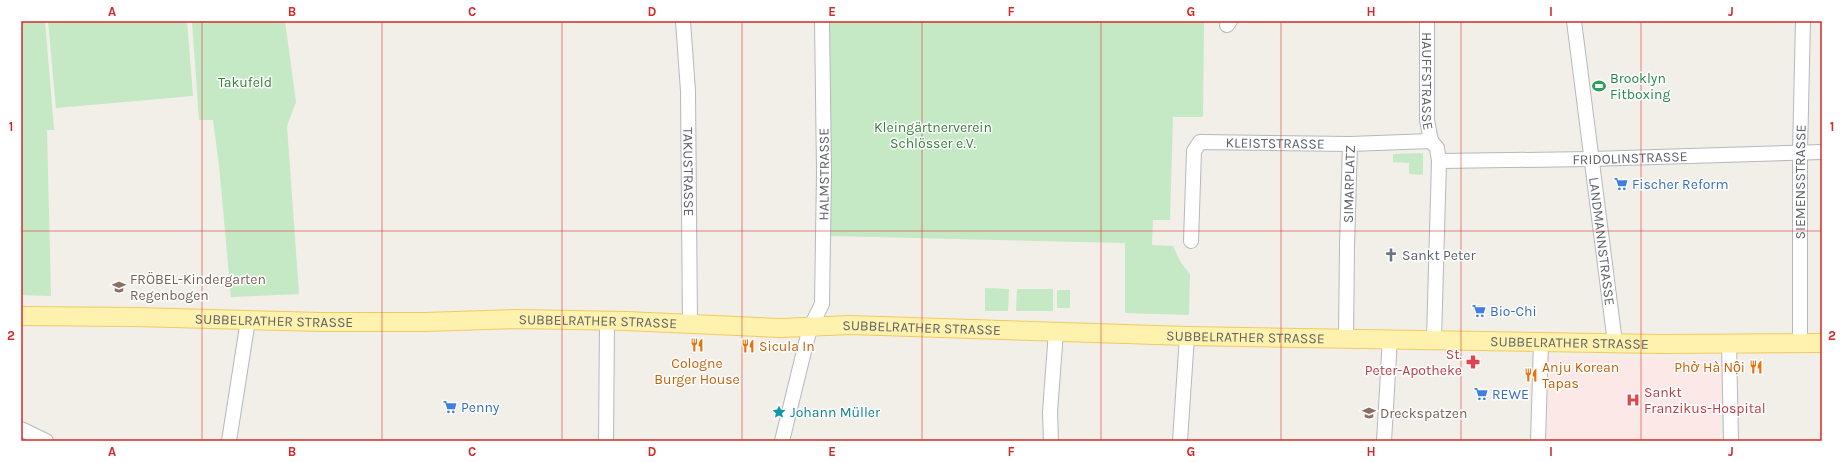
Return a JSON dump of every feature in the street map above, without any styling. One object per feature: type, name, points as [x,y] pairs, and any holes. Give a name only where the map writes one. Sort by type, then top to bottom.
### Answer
[{"type":"main road","name":"SUBBELRATHER STRASSE","points":[[21,316],[135,317],[322,322],[432,322],[518,319],[607,320],[781,328],[811,326],[873,326],[1187,336],[1346,337],[1616,343],[1822,343]]},
{"type":"street","name":"TAKUSTRASSE","points":[[683,21],[688,91],[690,324]]},
{"type":"street","name":"HALMSTRASSE","points":[[782,441],[811,326],[822,304],[823,295],[822,21]]},
{"type":"street","name":"HAUFFSTRASSE","points":[[1427,21],[1427,120],[1431,141]]},
{"type":"street","name":"LANDMANNSTRASSE","points":[[1574,21],[1616,343]]},
{"type":"street","name":"SIEMENSSTRASSE","points":[[1800,343],[1800,152],[1803,21]]},
{"type":"street","name":"SIMARPLATZ","points":[[1346,337],[1350,144],[1431,141]]},
{"type":"street","points":[[1431,141],[1437,148],[1439,160],[1434,339]]},
{"type":"street","name":"KLEISTSTRASSE","points":[[1191,241],[1194,151],[1200,142],[1350,144]]},
{"type":"street","name":"FRIDOLINSTRASSE","points":[[1439,160],[1591,159],[1822,152]]},
{"type":"street","points":[[228,441],[248,320]]},
{"type":"street","points":[[606,441],[607,320]]},
{"type":"street","points":[[1051,441],[1050,412],[1056,331]]},
{"type":"street","points":[[1180,441],[1187,336]]},
{"type":"street","points":[[1384,441],[1390,338]]},
{"type":"street","points":[[1538,441],[1541,342]]},
{"type":"street","points":[[1729,343],[1731,441]]},
{"type":"street","points":[[21,428],[46,441]]},
{"type":"shaded area","name":"Sankt Franzikus-Hospital","points":[[1548,356],[1722,359],[1720,441],[1543,441]]},
{"type":"green space","points":[[21,21],[45,21],[54,130],[47,130],[51,296],[21,295]]},
{"type":"green space","points":[[48,21],[187,21],[193,96],[56,108]]},
{"type":"green space","name":"Takufeld","points":[[192,21],[285,21],[296,102],[287,126],[299,294],[231,297],[219,165],[213,120],[199,120]]},
{"type":"green space","name":"Kleingärtnerverein Schlösser e.V.","points":[[830,21],[1204,21],[1203,117],[1173,117],[1170,220],[1153,220],[1152,245],[1173,246],[1181,263],[1190,274],[1189,315],[1125,313],[1125,243],[831,236]]},
{"type":"green space","points":[[1423,153],[1423,175],[1409,174],[1409,163],[1393,162],[1393,154]]},
{"type":"green space","points":[[985,288],[1009,289],[1008,311],[985,311]]},
{"type":"green space","points":[[1017,289],[1053,289],[1053,311],[1016,311]]},
{"type":"green space","points":[[1057,290],[1070,290],[1070,308],[1057,308]]},
{"type":"place","name":"Brooklyn Fitboxing","points":[[1599,86]]},
{"type":"place","name":"Fischer Reform","points":[[1621,184]]},
{"type":"place","name":"Sankt Peter","points":[[1391,255]]},
{"type":"place","name":"FRÖBEL-Kindergarten Regenbogen","points":[[119,287]]},
{"type":"place","name":"Bio-Chi","points":[[1479,311]]},
{"type":"place","name":"Cologne Burger House","points":[[697,345]]},
{"type":"place","name":"Sicula In","points":[[748,346]]},
{"type":"place","name":"St. Peter-Apotheke","points":[[1473,362]]},
{"type":"place","name":"Phở Hà Nội","points":[[1756,367]]},
{"type":"place","name":"Anju Korean Tapas","points":[[1531,375]]},
{"type":"place","name":"REWE","points":[[1481,394]]},
{"type":"place","name":"Sankt Franzikus-Hospital","points":[[1633,400]]},
{"type":"place","name":"Penny","points":[[450,407]]},
{"type":"place","name":"Johann Müller","points":[[779,412]]},
{"type":"place","name":"Dreckspatzen","points":[[1369,413]]}]
